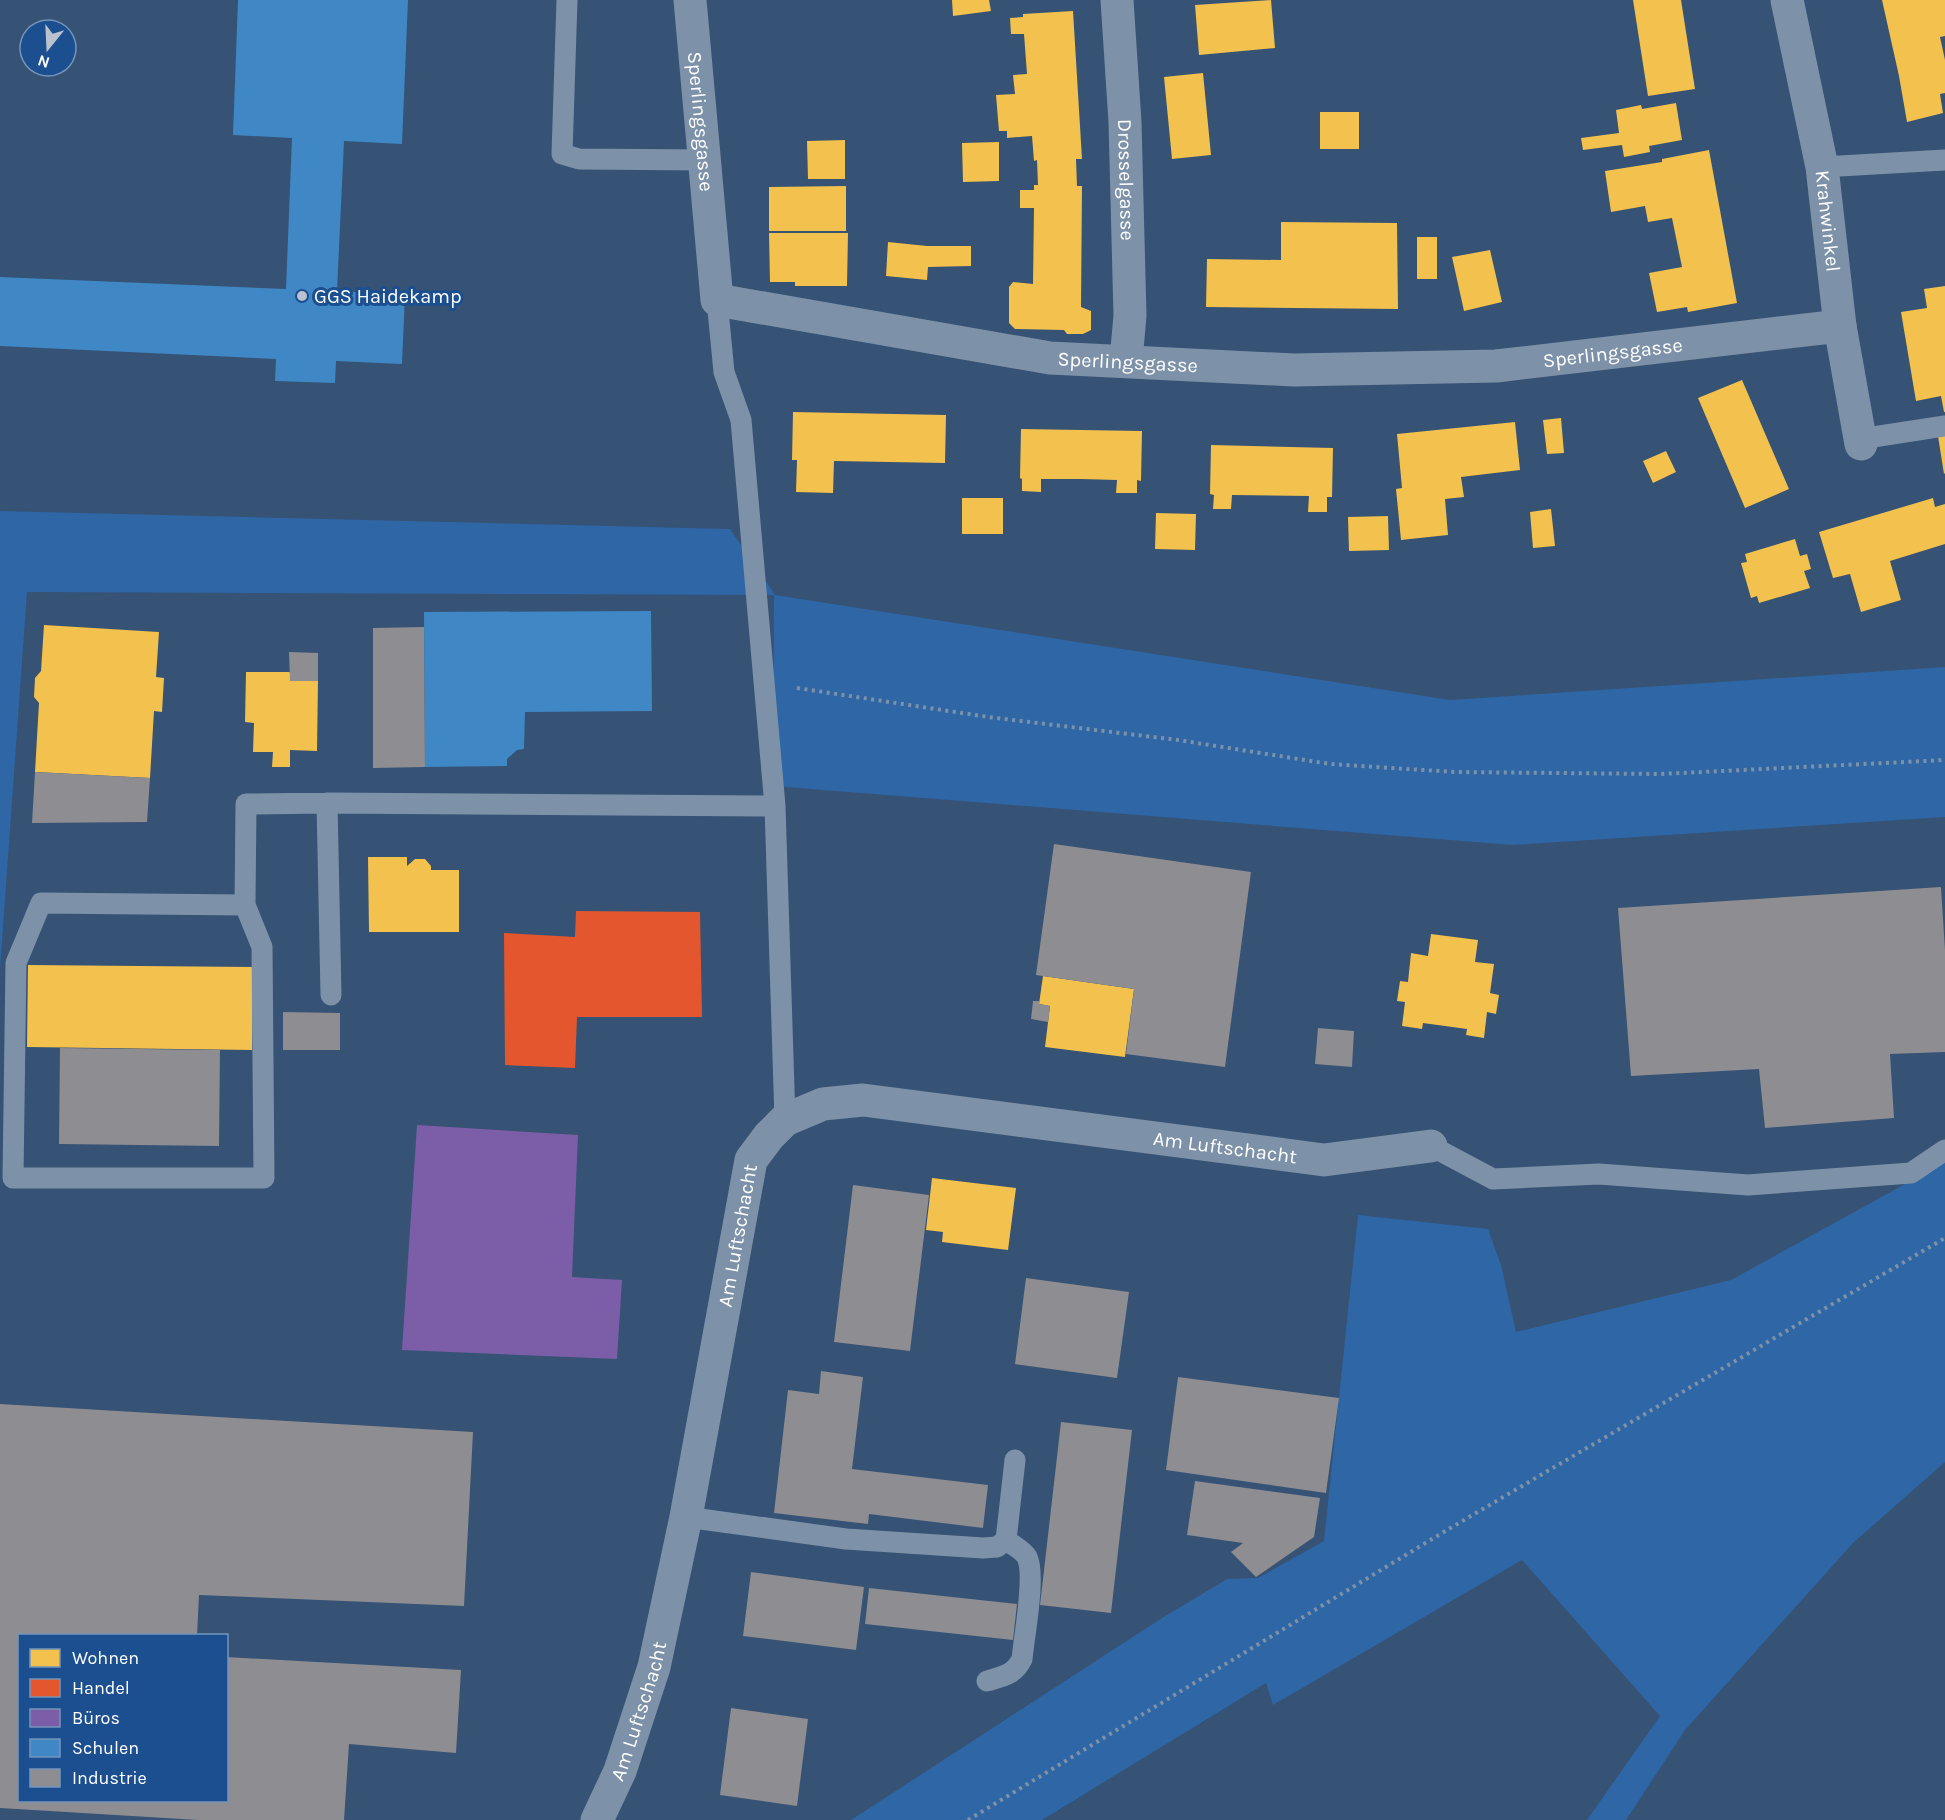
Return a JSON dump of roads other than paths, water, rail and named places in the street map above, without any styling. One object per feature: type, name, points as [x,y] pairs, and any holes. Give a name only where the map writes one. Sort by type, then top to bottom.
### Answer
[{"type":"street","name":"Sperlingsgasse","points":[[690,0],[717,300],[1050,358],[1294,370],[1496,366],[1840,326]]},
{"type":"street","name":"Drosselgasse","points":[[1117,0],[1125,122],[1130,316],[1126,360]]},
{"type":"street","name":"Krahwinkel","points":[[1787,0],[1822,167],[1840,326],[1860,441]]},
{"type":"street","name":"Am Luftschacht","points":[[597,1820],[620,1771],[654,1667],[686,1517],[751,1160],[769,1136],[785,1120],[823,1104],[863,1100],[1324,1160],[1431,1146]]},
{"type":"lane","points":[[567,0],[562,154],[579,159],[704,160]]},
{"type":"lane","points":[[1822,167],[1945,160]]},
{"type":"lane","points":[[717,300],[724,372],[741,420],[775,806],[785,1120]]},
{"type":"lane","points":[[1860,441],[1945,426]]},
{"type":"lane","points":[[327,803],[331,994]]},
{"type":"lane","points":[[245,905],[41,903],[16,963],[13,1178],[264,1178],[262,947],[245,905],[246,804],[775,806]]},
{"type":"lane","points":[[1431,1146],[1493,1179],[1599,1174],[1749,1185],[1911,1173],[1945,1150]]},
{"type":"lane","points":[[686,1517],[846,1539],[971,1548],[998,1547],[1006,1539],[1015,1460]]},
{"type":"lane","points":[[987,1681],[1005,1676],[1017,1669],[1022,1659],[1030,1583],[1029,1564],[1025,1554],[1006,1539]]},
{"type":"place","name":"GGS Haidekamp","points":[[302,296]]}]
